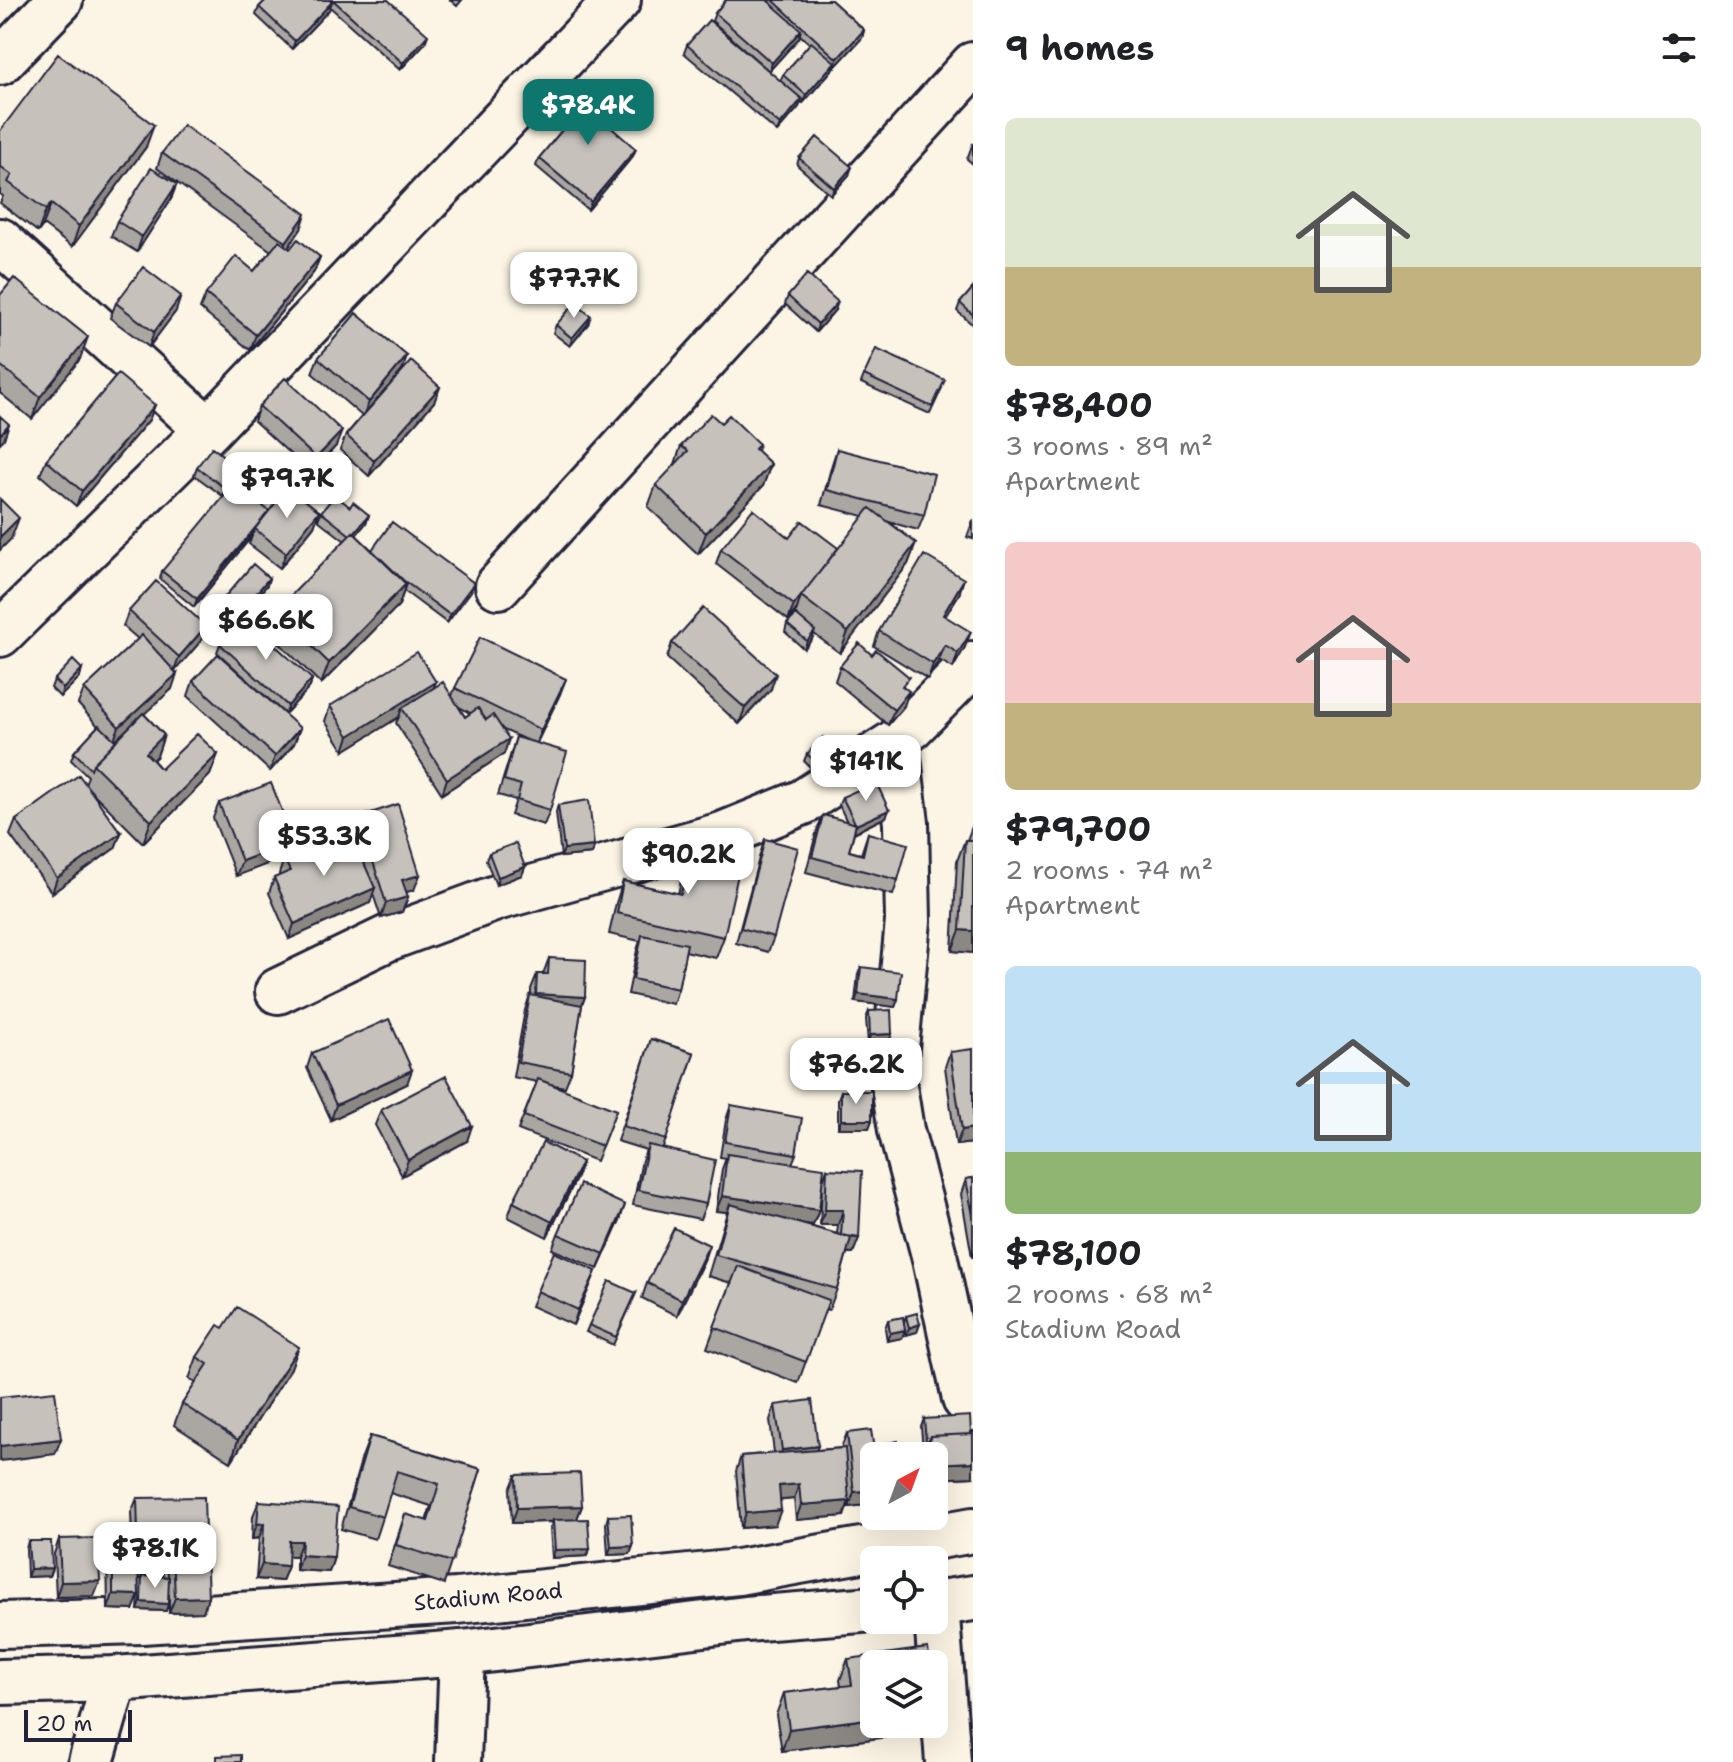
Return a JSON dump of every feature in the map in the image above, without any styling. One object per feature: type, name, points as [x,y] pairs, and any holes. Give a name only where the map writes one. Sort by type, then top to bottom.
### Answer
[{"type":"street","points":[[0,62],[60,0]]},
{"type":"street","points":[[0,634],[208,430],[618,0]]},
{"type":"street","points":[[498,586],[973,65]]},
{"type":"street","points":[[0,241],[208,430]]},
{"type":"street","points":[[278,991],[388,938],[496,898],[722,835],[803,802],[896,742],[973,664]]},
{"type":"street","points":[[896,742],[906,823],[908,921],[893,1080],[901,1130],[935,1259],[965,1399],[973,1408]]},
{"type":"street","name":"Stadium Road","points":[[0,1625],[142,1621],[457,1601],[738,1572],[973,1530]]},
{"type":"street","points":[[0,1682],[115,1679],[462,1653],[746,1619],[860,1610]]},
{"type":"street","points":[[948,1634],[948,1762]]},
{"type":"street","points":[[458,1762],[462,1653]]},
{"type":"street","points":[[91,1762],[115,1679]]},
{"type":"building","points":[[266,0],[332,2],[295,41],[259,7]]},
{"type":"building","points":[[333,0],[388,0],[428,35],[403,63]]},
{"type":"building","points":[[726,0],[767,0],[801,30],[772,63],[715,13]]},
{"type":"building","points":[[773,0],[831,0],[864,30],[837,59]]},
{"type":"building","points":[[709,20],[802,99],[780,125],[687,45]]},
{"type":"building","points":[[811,42],[835,62],[806,95],[783,75]]},
{"type":"building","points":[[58,54],[154,125],[79,226],[51,204],[46,210],[8,182],[12,175],[0,166],[0,131]]},
{"type":"building","points":[[580,87],[615,116],[607,124],[636,149],[591,202],[539,158],[577,112],[566,103]]},
{"type":"building","points":[[183,125],[306,214],[286,242],[162,153]]},
{"type":"building","points":[[817,137],[852,167],[834,188],[799,158]]},
{"type":"building","points":[[151,168],[177,184],[142,237],[117,221]]},
{"type":"building","points":[[298,239],[320,257],[256,335],[206,294],[236,256],[254,271],[279,241],[290,249]]},
{"type":"building","points":[[143,267],[181,296],[154,332],[116,303]]},
{"type":"building","points":[[807,274],[838,302],[818,324],[788,296]]},
{"type":"building","points":[[14,278],[88,337],[40,397],[0,365],[0,295]]},
{"type":"building","points":[[973,288],[973,315],[960,303]]},
{"type":"building","points":[[575,303],[591,316],[572,338],[556,325]]},
{"type":"building","points":[[356,313],[407,356],[369,402],[318,358]]},
{"type":"building","points":[[876,349],[945,380],[932,407],[864,375]]},
{"type":"building","points":[[411,361],[440,387],[374,461],[346,435]]},
{"type":"building","points":[[118,374],[155,405],[82,491],[46,460]]},
{"type":"building","points":[[285,378],[342,431],[316,458],[259,406]]},
{"type":"building","points":[[711,414],[721,423],[729,415],[759,444],[755,449],[771,464],[706,533],[656,485],[688,451],[681,446]]},
{"type":"building","points":[[0,416],[9,424],[0,435]]},
{"type":"building","points":[[212,447],[240,469],[225,488],[197,467]]},
{"type":"building","points":[[837,449],[934,474],[924,515],[827,490]]},
{"type":"building","points":[[235,483],[269,511],[197,599],[162,571]]},
{"type":"building","points":[[288,487],[319,511],[286,553],[255,529]]},
{"type":"building","points":[[335,495],[350,507],[353,502],[369,515],[350,535],[321,512]]},
{"type":"building","points":[[0,499],[19,518],[0,537]]},
{"type":"building","points":[[870,508],[916,543],[848,632],[801,596]]},
{"type":"building","points":[[753,509],[789,538],[802,521],[838,548],[794,605],[721,549]]},
{"type":"building","points":[[392,522],[474,583],[450,615],[403,580],[372,550]]},
{"type":"building","points":[[353,532],[406,584],[329,663],[276,611]]},
{"type":"building","points":[[924,555],[964,579],[943,615],[971,632],[958,653],[945,645],[933,664],[879,631]]},
{"type":"building","points":[[253,564],[269,578],[234,620],[217,606]]},
{"type":"building","points":[[156,581],[206,626],[179,657],[129,611]]},
{"type":"building","points":[[703,608],[776,674],[745,708],[672,643]]},
{"type":"building","points":[[796,615],[815,631],[807,641],[787,624]]},
{"type":"building","points":[[244,617],[312,679],[288,706],[220,644]]},
{"type":"building","points":[[142,635],[177,674],[119,727],[84,689]]},
{"type":"building","points":[[480,637],[566,679],[541,730],[455,688]]},
{"type":"building","points":[[859,643],[872,655],[876,650],[909,677],[902,686],[909,691],[894,710],[840,666]]},
{"type":"building","points":[[417,652],[436,682],[349,736],[330,706]]},
{"type":"building","points":[[218,654],[300,728],[275,756],[193,681]]},
{"type":"building","points":[[73,660],[82,669],[63,689],[54,680]]},
{"type":"building","points":[[443,682],[465,717],[478,708],[486,720],[493,715],[509,739],[447,779],[402,708]]},
{"type":"building","points":[[143,713],[164,735],[146,753],[161,769],[197,734],[218,754],[151,821],[93,764]]},
{"type":"building","points":[[99,725],[116,741],[91,769],[74,752]]},
{"type":"building","points":[[516,737],[567,752],[550,810],[517,800],[521,785],[504,780]]},
{"type":"building","points":[[823,737],[837,750],[820,766],[807,754]]},
{"type":"building","points":[[79,775],[121,833],[57,878],[16,820]]},
{"type":"building","points":[[876,782],[889,810],[856,825],[842,797]]},
{"type":"building","points":[[271,783],[294,841],[242,861],[219,803]]},
{"type":"building","points":[[589,800],[594,846],[564,849],[558,805]]},
{"type":"building","points":[[398,804],[420,875],[402,880],[408,897],[386,903],[359,817]]},
{"type":"building","points":[[823,815],[856,824],[849,851],[863,855],[868,833],[908,844],[898,880],[812,857]]},
{"type":"building","points":[[350,831],[375,888],[294,924],[274,878],[290,871],[284,859]]},
{"type":"building","points":[[765,839],[798,848],[774,937],[741,928]]},
{"type":"building","points":[[965,840],[973,840],[973,931],[960,930]]},
{"type":"building","points":[[516,843],[525,867],[498,877],[489,853]]},
{"type":"building","points":[[691,849],[741,861],[724,937],[617,913],[623,881],[681,894]]},
{"type":"building","points":[[642,935],[687,944],[678,989],[633,979]]},
{"type":"building","points":[[549,958],[586,960],[585,997],[536,994],[537,974],[548,974]]},
{"type":"building","points":[[861,967],[901,972],[898,999],[858,994]]},
{"type":"building","points":[[530,995],[582,1005],[571,1072],[518,1062]]},
{"type":"building","points":[[891,1010],[892,1034],[870,1035],[869,1011]]},
{"type":"building","points":[[389,1019],[412,1070],[336,1105],[312,1053]]},
{"type":"building","points":[[651,1039],[694,1053],[666,1140],[623,1126]]},
{"type":"building","points":[[973,1049],[973,1128],[962,1130],[950,1052]]},
{"type":"building","points":[[446,1076],[472,1126],[408,1160],[381,1110]]},
{"type":"building","points":[[538,1079],[616,1110],[602,1146],[524,1116]]},
{"type":"building","points":[[841,1091],[872,1091],[872,1120],[841,1120]]},
{"type":"building","points":[[731,1105],[802,1118],[796,1154],[725,1142]]},
{"type":"building","points":[[543,1142],[582,1162],[552,1222],[513,1202]]},
{"type":"building","points":[[648,1145],[715,1160],[706,1204],[638,1190]]},
{"type":"building","points":[[727,1154],[824,1168],[819,1210],[722,1196]]},
{"type":"building","points":[[827,1169],[862,1171],[859,1238],[841,1235],[843,1210],[825,1210]]},
{"type":"building","points":[[973,1178],[973,1216],[966,1179]]},
{"type":"building","points":[[580,1184],[625,1205],[604,1254],[558,1234]]},
{"type":"building","points":[[730,1204],[851,1238],[837,1289],[716,1255]]},
{"type":"building","points":[[674,1228],[709,1245],[682,1300],[647,1283]]},
{"type":"building","points":[[554,1252],[596,1271],[578,1310],[537,1291]]},
{"type":"building","points":[[738,1266],[829,1300],[806,1362],[714,1327]]},
{"type":"building","points":[[609,1281],[636,1293],[616,1337],[589,1325]]},
{"type":"building","points":[[237,1307],[299,1347],[238,1440],[182,1404],[208,1364],[197,1357],[218,1325],[223,1328]]},
{"type":"building","points":[[917,1313],[920,1324],[909,1328],[906,1316]]},
{"type":"building","points":[[903,1317],[905,1330],[890,1333],[888,1320]]},
{"type":"building","points":[[55,1391],[61,1439],[0,1446],[0,1397]]},
{"type":"building","points":[[812,1400],[818,1446],[782,1450],[775,1405]]},
{"type":"building","points":[[970,1416],[971,1434],[930,1436],[926,1441],[924,1419]]},
{"type":"building","points":[[871,1430],[873,1442],[860,1442],[860,1491],[854,1492],[847,1433]]},
{"type":"building","points":[[973,1434],[973,1462],[948,1463],[948,1442],[930,1442],[930,1436]]},
{"type":"building","points":[[370,1436],[481,1469],[452,1562],[396,1545],[405,1514],[428,1521],[439,1484],[397,1471],[383,1517],[349,1507]]},
{"type":"building","points":[[845,1448],[849,1501],[801,1505],[799,1484],[779,1486],[781,1510],[746,1513],[741,1456]]},
{"type":"building","points":[[580,1473],[582,1506],[517,1508],[516,1475]]},
{"type":"building","points":[[204,1497],[205,1531],[138,1533],[137,1498]]},
{"type":"building","points":[[259,1501],[338,1507],[334,1557],[301,1555],[302,1541],[289,1541],[288,1566],[262,1564],[264,1523],[257,1524]]},
{"type":"building","points":[[631,1515],[633,1546],[611,1547],[608,1516]]},
{"type":"building","points":[[588,1519],[590,1549],[555,1550],[553,1520]]},
{"type":"building","points":[[113,1537],[166,1537],[166,1564],[138,1564],[139,1595],[113,1594]]},
{"type":"building","points":[[98,1538],[100,1581],[61,1582],[59,1539]]},
{"type":"building","points":[[28,1541],[51,1541],[52,1568],[30,1569]]},
{"type":"building","points":[[206,1549],[208,1597],[175,1598],[173,1551]]},
{"type":"building","points":[[142,1576],[169,1577],[168,1604],[141,1602]]},
{"type":"building","points":[[860,1657],[860,1720],[789,1729],[784,1693],[852,1685],[848,1659]]},
{"type":"building","points":[[241,1755],[241,1762],[217,1762],[217,1756]]}]
